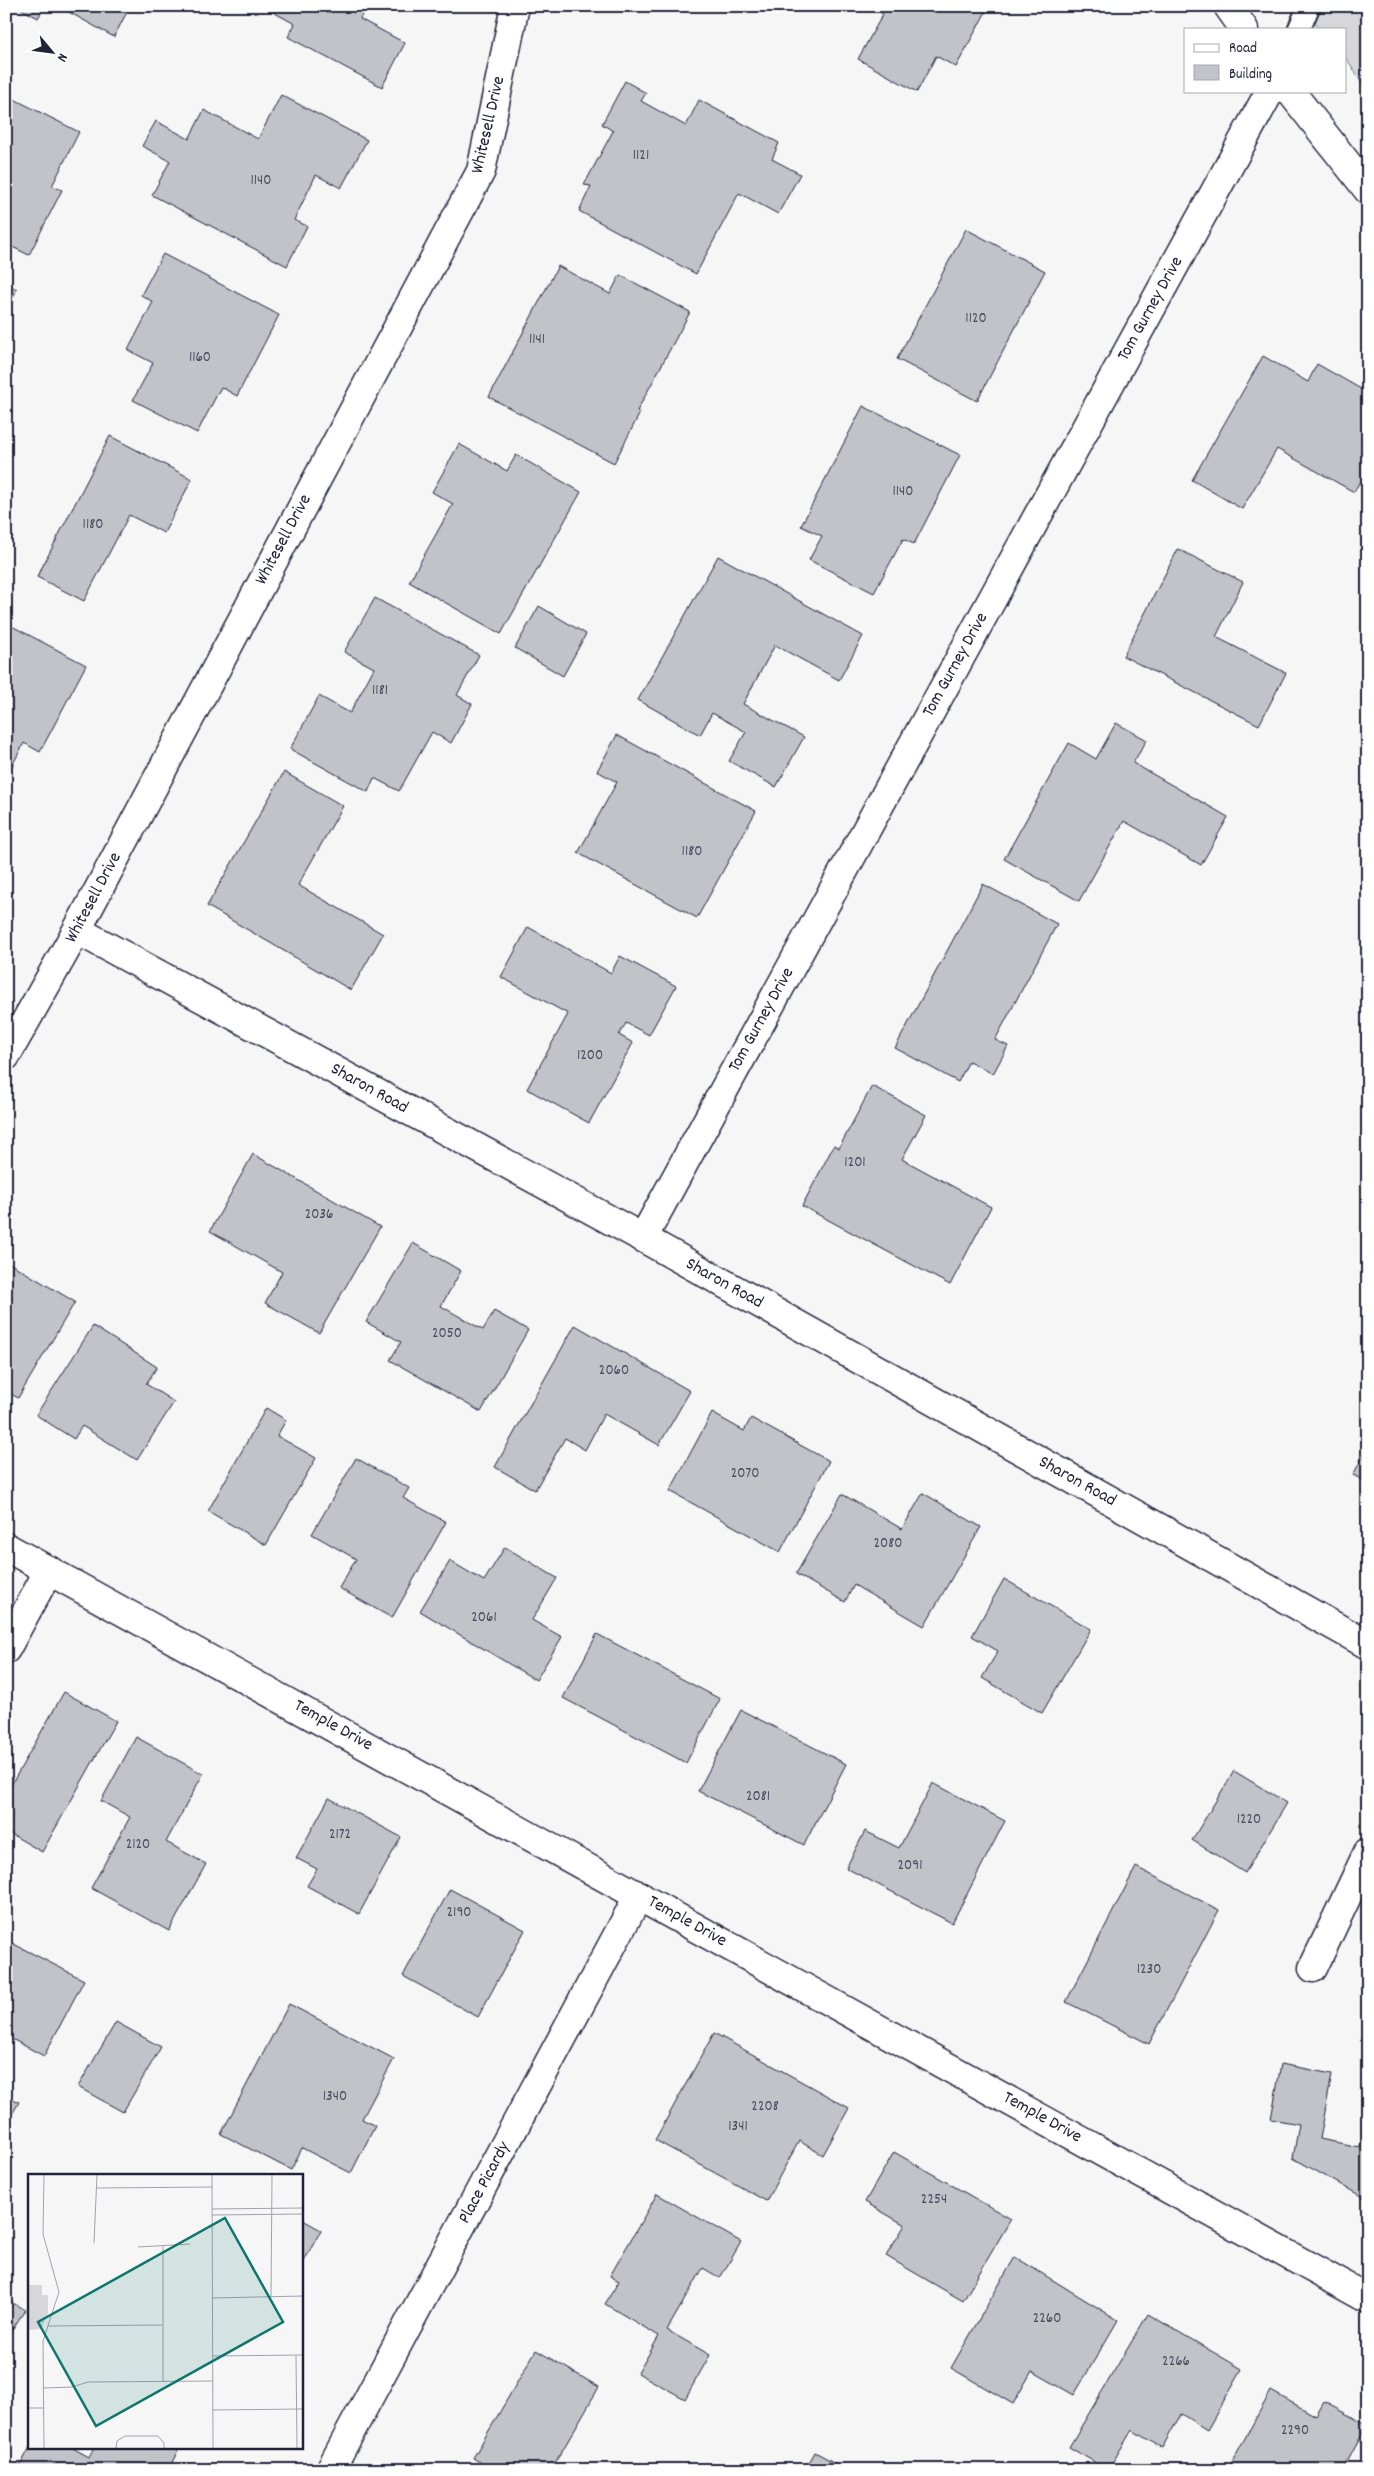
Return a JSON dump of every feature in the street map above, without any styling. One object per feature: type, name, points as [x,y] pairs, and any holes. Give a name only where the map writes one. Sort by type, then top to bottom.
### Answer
[{"type":"street","name":"Whitesell Drive","points":[[6,1056],[77,930],[481,171],[515,6]]},
{"type":"street","points":[[1228,6],[1243,28]]},
{"type":"street","name":"Tom Gurney Drive","points":[[643,1238],[1269,92]]},
{"type":"street","points":[[1291,92],[1368,190]]},
{"type":"street","name":"Sharon Road","points":[[77,930],[643,1238],[1368,1645]]},
{"type":"street","name":"Temple Drive","points":[[6,1546],[1368,2299]]},
{"type":"street","points":[[6,1648],[49,1570]]},
{"type":"street","points":[[1313,1968],[1368,1852]]},
{"type":"street","name":"Place Picardy","points":[[330,2470],[639,1895]]},
{"type":"lane","points":[[1299,28],[1309,6]]},
{"type":"shaded area","points":[[1299,6],[1368,6],[1368,92],[1346,58],[1346,28],[1319,28]]},
{"type":"building","points":[[16,6],[45,6],[38,18]]},
{"type":"building","points":[[58,6],[130,6],[114,37]]},
{"type":"building","points":[[275,6],[366,6],[360,19],[405,43],[382,87],[288,37],[295,24],[273,12]]},
{"type":"building","points":[[869,6],[989,6],[956,67],[936,56],[917,92],[858,59],[883,14]]},
{"type":"building","points":[[625,81],[646,93],[641,101],[686,126],[699,100],[779,143],[772,159],[800,174],[778,214],[739,193],[696,274],[579,211],[591,186],[584,185],[613,131],[602,124]]},
{"type":"building","points":[[6,95],[79,132],[52,186],[62,190],[29,255],[6,244]]},
{"type":"building","points":[[281,95],[367,140],[341,188],[316,175],[294,220],[307,226],[287,266],[152,195],[170,161],[142,146],[156,121],[189,139],[204,110],[258,139]]},
{"type":"building","points":[[966,229],[1045,271],[977,401],[897,359]]},
{"type":"building","points":[[163,254],[279,315],[237,396],[221,387],[197,433],[133,400],[153,363],[128,350],[153,302],[141,295]]},
{"type":"building","points":[[558,266],[610,294],[620,275],[690,312],[637,411],[640,413],[614,463],[489,397]]},
{"type":"building","points":[[6,284],[17,289],[6,311]]},
{"type":"building","points":[[1263,356],[1308,382],[1317,364],[1368,393],[1368,487],[1359,483],[1354,492],[1277,449],[1242,509],[1192,480]]},
{"type":"building","points":[[863,406],[960,455],[914,544],[903,539],[874,593],[809,560],[822,536],[801,526]]},
{"type":"building","points":[[110,436],[192,479],[164,533],[129,515],[84,601],[37,577]]},
{"type":"building","points":[[459,444],[507,471],[516,455],[581,492],[501,634],[409,582],[453,504],[432,492]]},
{"type":"building","points":[[1178,549],[1243,582],[1216,637],[1286,673],[1259,725],[1123,656]]},
{"type":"building","points":[[718,556],[863,636],[839,680],[775,645],[743,704],[804,737],[776,787],[729,761],[746,732],[712,713],[700,735],[638,700]]},
{"type":"building","points":[[375,598],[479,655],[457,695],[472,704],[451,743],[432,732],[399,791],[374,778],[368,792],[290,749],[319,696],[350,713],[374,668],[344,652]]},
{"type":"building","points":[[539,606],[586,634],[563,676],[515,648]]},
{"type":"building","points":[[6,623],[86,665],[40,752],[24,743],[7,775]]},
{"type":"building","points":[[1116,723],[1147,740],[1133,763],[1228,817],[1201,865],[1124,821],[1079,901],[1004,859],[1069,743],[1096,759]]},
{"type":"building","points":[[617,735],[756,811],[697,918],[578,853],[617,782],[597,771]]},
{"type":"building","points":[[284,772],[343,806],[298,885],[383,934],[351,990],[207,906]]},
{"type":"building","points":[[983,884],[1057,924],[995,1040],[1008,1046],[993,1074],[969,1061],[958,1082],[895,1048]]},
{"type":"building","points":[[528,927],[611,973],[620,956],[676,986],[649,1035],[626,1023],[619,1035],[633,1043],[589,1123],[527,1089],[568,1014],[501,977]]},
{"type":"building","points":[[872,1086],[926,1115],[902,1159],[991,1207],[950,1285],[802,1206],[834,1145],[839,1148]]},
{"type":"building","points":[[253,1154],[380,1227],[319,1333],[265,1303],[282,1272],[210,1231]]},
{"type":"building","points":[[413,1243],[461,1271],[441,1306],[483,1330],[494,1311],[528,1330],[481,1412],[390,1360],[401,1342],[366,1322]]},
{"type":"building","points":[[6,1261],[75,1302],[18,1398],[6,1391]]},
{"type":"building","points":[[575,1325],[690,1391],[659,1445],[604,1414],[585,1450],[565,1438],[535,1490],[495,1467]]},
{"type":"building","points":[[93,1326],[157,1367],[146,1384],[174,1402],[137,1460],[82,1426],[74,1439],[36,1415]]},
{"type":"building","points":[[266,1408],[286,1420],[277,1436],[316,1458],[266,1545],[208,1511]]},
{"type":"building","points":[[712,1413],[744,1431],[751,1418],[829,1461],[780,1552],[670,1491]]},
{"type":"building","points":[[1368,1447],[1368,1483],[1353,1475]]},
{"type":"building","points":[[356,1458],[409,1488],[403,1498],[446,1522],[392,1618],[339,1588],[356,1559],[312,1534]]},
{"type":"building","points":[[923,1493],[981,1527],[924,1626],[854,1585],[845,1602],[796,1574],[842,1494],[902,1529]]},
{"type":"building","points":[[505,1547],[557,1578],[532,1620],[562,1637],[536,1680],[420,1611],[450,1561],[484,1581]]},
{"type":"building","points":[[1004,1579],[1091,1629],[1042,1713],[982,1678],[998,1651],[972,1636]]},
{"type":"building","points":[[597,1634],[720,1699],[686,1763],[563,1698]]},
{"type":"building","points":[[64,1692],[116,1721],[42,1852],[6,1831],[6,1794]]},
{"type":"building","points":[[741,1710],[846,1764],[804,1845],[698,1791]]},
{"type":"building","points":[[136,1737],[203,1774],[166,1842],[206,1864],[169,1931],[91,1888],[130,1817],[101,1801]]},
{"type":"building","points":[[1234,1771],[1287,1803],[1245,1873],[1192,1840]]},
{"type":"building","points":[[933,1783],[1005,1821],[952,1923],[846,1868],[865,1831],[899,1848]]},
{"type":"building","points":[[329,1798],[401,1837],[359,1914],[307,1886],[317,1869],[296,1858]]},
{"type":"building","points":[[1136,1867],[1219,1910],[1149,2044],[1066,2002]]},
{"type":"building","points":[[450,1889],[525,1930],[478,2017],[403,1976]]},
{"type":"building","points":[[6,1940],[84,1980],[44,2056],[6,2036]]},
{"type":"building","points":[[289,2004],[394,2059],[362,2119],[375,2126],[351,2173],[302,2148],[291,2170],[221,2134]]},
{"type":"building","points":[[116,2022],[161,2047],[123,2112],[78,2087]]},
{"type":"building","points":[[714,2033],[849,2108],[823,2155],[799,2141],[766,2201],[655,2140]]},
{"type":"building","points":[[1281,2064],[1332,2074],[1320,2139],[1359,2147],[1368,2131],[1368,2200],[1293,2158],[1299,2124],[1271,2119]]},
{"type":"building","points":[[6,2095],[19,2102],[6,2125]]},
{"type":"building","points":[[894,2152],[1011,2219],[963,2301],[886,2256],[905,2225],[865,2202]]},
{"type":"building","points":[[657,2194],[741,2242],[720,2278],[703,2268],[667,2330],[710,2355],[685,2399],[638,2373],[659,2336],[605,2304],[619,2281],[610,2276]]},
{"type":"building","points":[[302,2220],[321,2230],[302,2265]]},
{"type":"building","points":[[1015,2257],[1118,2320],[1074,2395],[1032,2371],[1013,2404],[951,2368]]},
{"type":"building","points":[[6,2299],[25,2310],[6,2339]]},
{"type":"building","points":[[1148,2314],[1242,2369],[1207,2430],[1181,2414],[1162,2448],[1132,2430],[1108,2470],[1069,2447]]},
{"type":"building","points":[[536,2350],[599,2387],[551,2470],[493,2470],[473,2458]]},
{"type":"building","points":[[1271,2391],[1316,2416],[1324,2402],[1367,2425],[1343,2470],[1234,2470],[1229,2467]]},
{"type":"building","points":[[29,2448],[73,2448],[89,2457],[94,2448],[179,2448],[168,2470],[18,2470]]},
{"type":"building","points":[[815,2452],[848,2470],[805,2470]]}]
